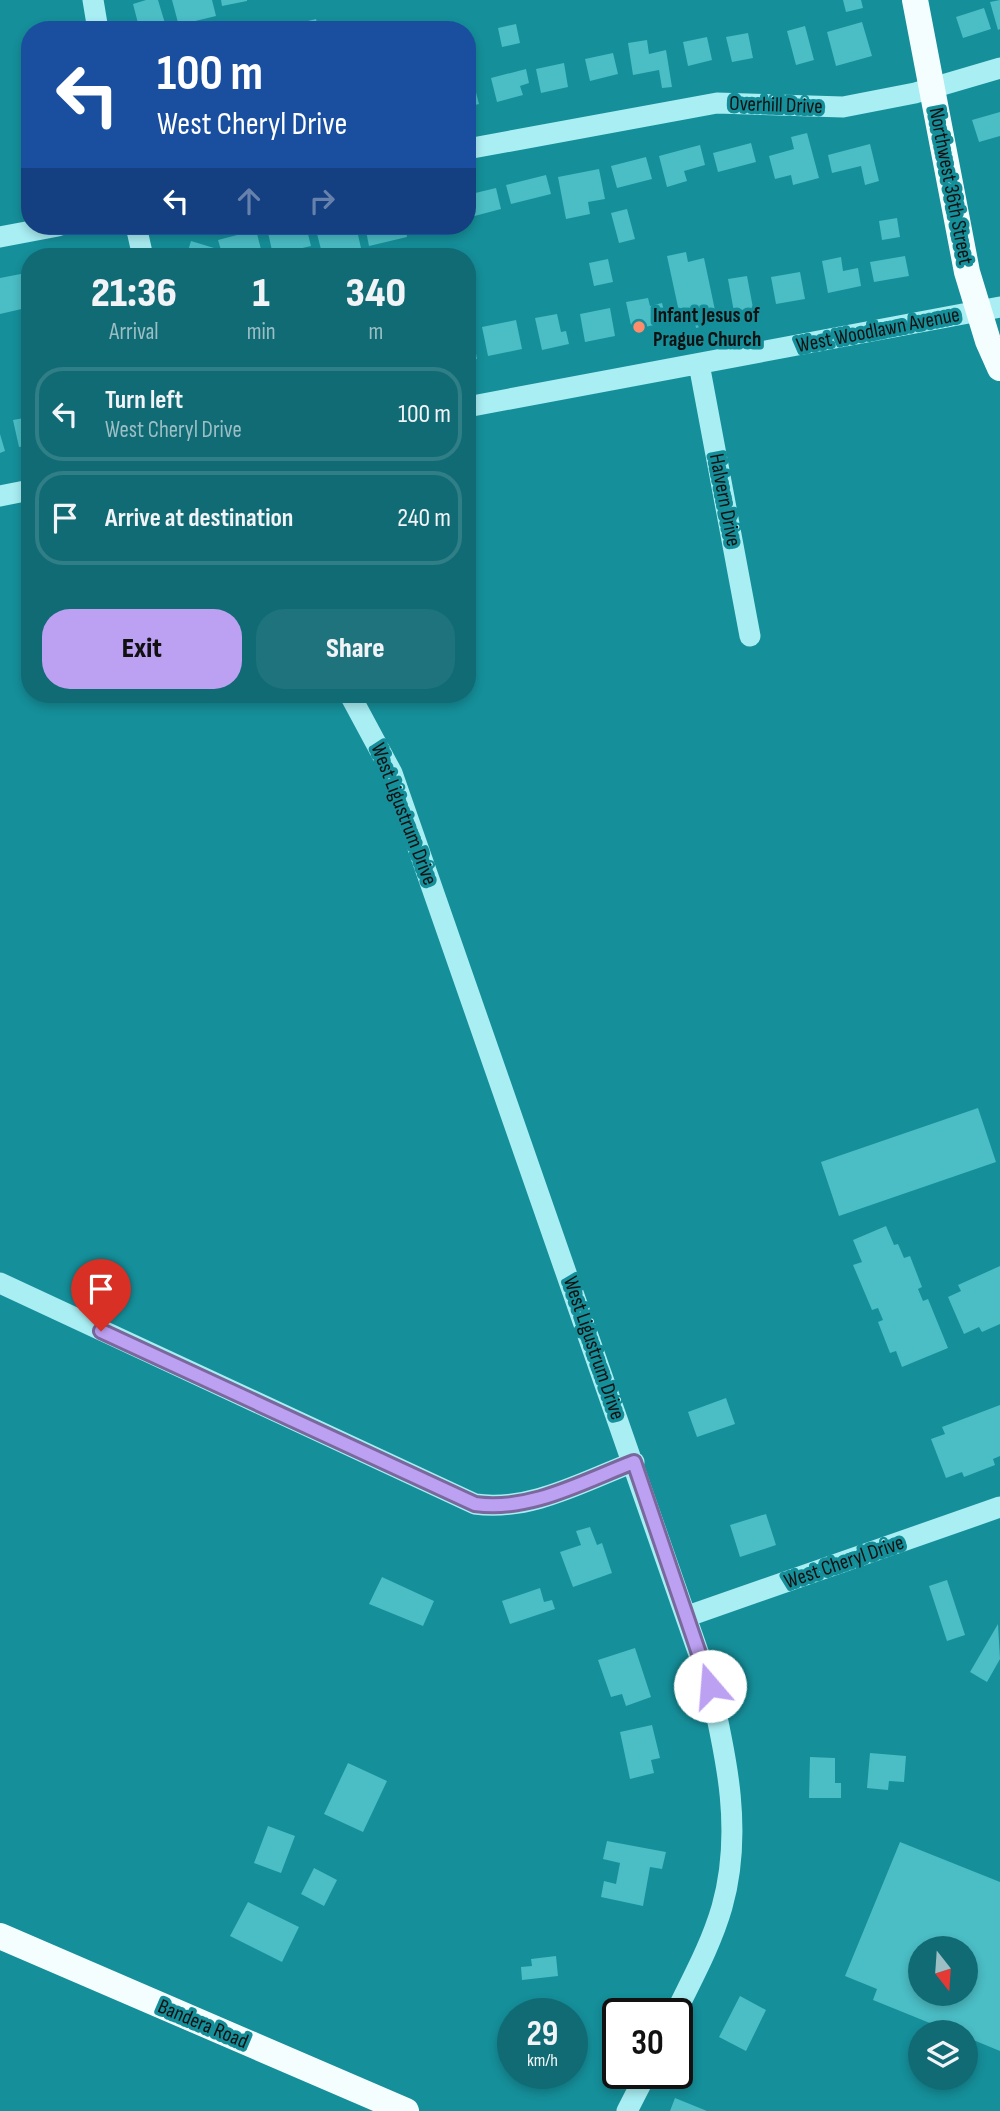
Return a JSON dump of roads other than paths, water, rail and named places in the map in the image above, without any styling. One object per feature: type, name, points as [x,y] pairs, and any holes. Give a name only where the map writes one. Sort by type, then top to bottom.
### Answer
[{"type":"main road","name":"Northwest 36th Street","points":[[915,0],[967,272],[989,309],[1000,368]]},
{"type":"main road","name":"Bandera Road","points":[[0,1937],[406,2111]]},
{"type":"street","points":[[93,0],[97,21]]},
{"type":"street","name":"Overhill Drive","points":[[476,147],[717,103],[843,107],[932,88],[1000,68]]},
{"type":"street","points":[[0,237],[21,233]]},
{"type":"street","name":"West Woodlawn Avenue","points":[[476,405],[989,309]]},
{"type":"street","name":"Halvern Drive","points":[[699,364],[750,636]]},
{"type":"street","points":[[0,496],[21,492]]},
{"type":"street","name":"West Ligustrum Drive","points":[[354,703],[392,773],[688,1616],[710,1686],[725,1751],[732,1798],[732,1840],[722,1907],[704,1956],[683,1998]]},
{"type":"street","points":[[0,1283],[475,1504],[493,1507],[528,1502],[634,1462]]},
{"type":"street","name":"West Cheryl Drive","points":[[688,1616],[1000,1507]]},
{"type":"street","points":[[627,2111],[638,2089]]},
{"type":"place","name":"Infant Jesus of Prague Church","points":[[639,327]]}]
